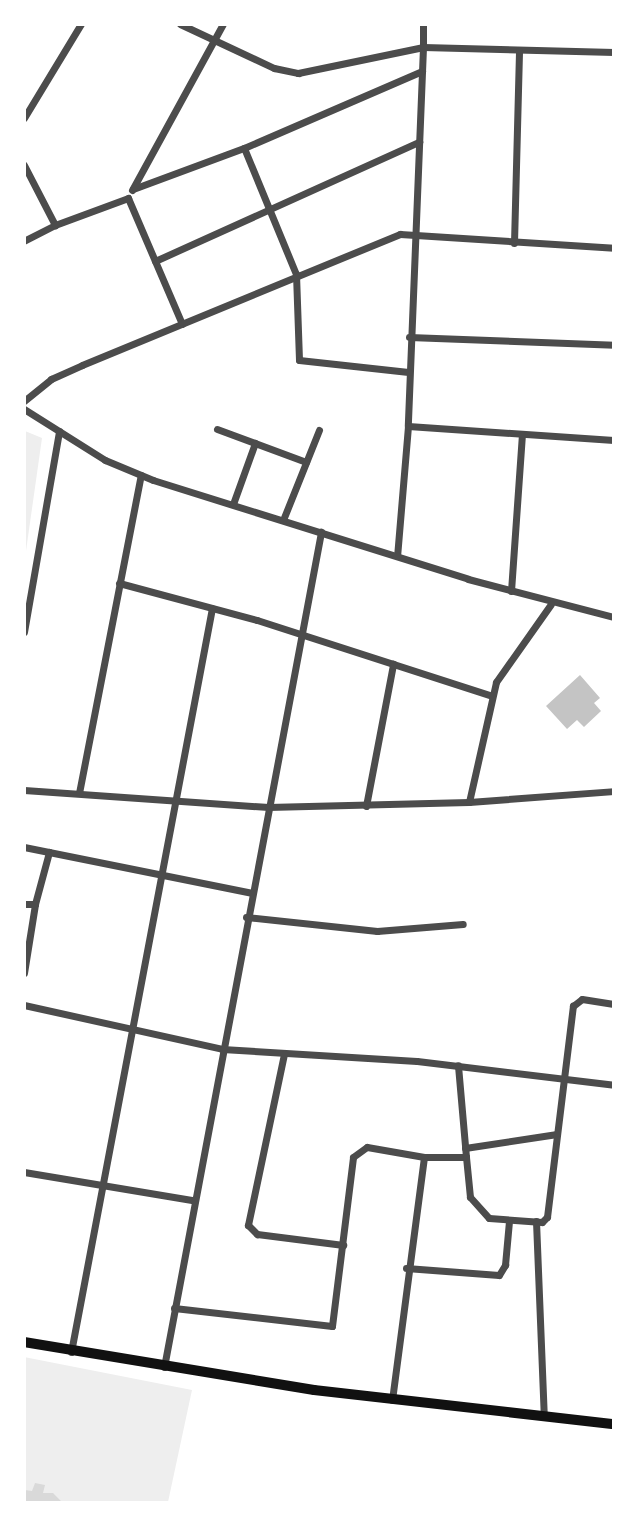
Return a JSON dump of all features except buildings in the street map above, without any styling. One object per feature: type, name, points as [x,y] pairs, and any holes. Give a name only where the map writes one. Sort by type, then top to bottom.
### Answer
[{"type":"main road","points":[[24,1342],[163,1368],[392,1400],[614,1424]]},
{"type":"street","points":[[24,118],[81,24]]},
{"type":"street","points":[[180,24],[274,68],[298,73],[423,47],[614,52]]},
{"type":"street","points":[[24,241],[55,225],[128,198],[223,24]]},
{"type":"street","points":[[397,556],[408,426],[409,337],[423,24]]},
{"type":"street","points":[[514,243],[520,51]]},
{"type":"street","points":[[133,189],[244,148],[422,71]]},
{"type":"street","points":[[155,261],[268,207],[419,142]]},
{"type":"street","points":[[244,148],[296,274],[299,360],[408,372]]},
{"type":"street","points":[[24,164],[55,225]]},
{"type":"street","points":[[128,198],[182,324]]},
{"type":"street","points":[[24,401],[51,379],[380,239],[415,234],[614,248]]},
{"type":"street","points":[[409,337],[614,345]]},
{"type":"street","points":[[24,408],[105,460],[141,475],[551,604],[614,617]]},
{"type":"street","points":[[408,426],[614,440]]},
{"type":"street","points":[[217,429],[306,462]]},
{"type":"street","points":[[283,520],[319,430]]},
{"type":"street","points":[[24,632],[59,431]]},
{"type":"street","points":[[510,591],[522,434]]},
{"type":"street","points":[[233,505],[256,443]]},
{"type":"street","points":[[79,793],[141,475]]},
{"type":"street","points":[[163,1368],[192,1200],[321,532]]},
{"type":"street","points":[[119,583],[302,635],[492,696]]},
{"type":"street","points":[[468,802],[496,682],[551,604]]},
{"type":"street","points":[[71,1352],[159,874],[212,608]]},
{"type":"street","points":[[366,806],[393,664]]},
{"type":"street","points":[[24,790],[268,807],[468,802],[614,791]]},
{"type":"street","points":[[24,847],[252,893]]},
{"type":"street","points":[[24,973],[34,904],[48,852]]},
{"type":"street","points":[[24,904],[34,904]]},
{"type":"street","points":[[246,917],[377,931],[463,924]]},
{"type":"street","points":[[458,1065],[466,1157],[473,1201],[489,1218],[537,1222],[550,1211],[557,1134],[575,1003],[614,1004]]},
{"type":"street","points":[[24,1005],[131,1031],[222,1049],[458,1065],[566,1081],[614,1085]]},
{"type":"street","points":[[284,1054],[248,1225],[257,1234],[343,1245]]},
{"type":"street","points":[[465,1147],[557,1134]]},
{"type":"street","points":[[174,1308],[332,1326],[351,1167],[357,1152],[372,1147],[424,1157],[466,1157]]},
{"type":"street","points":[[392,1400],[406,1268],[424,1157]]},
{"type":"street","points":[[24,1172],[192,1200]]},
{"type":"street","points":[[406,1268],[499,1275],[505,1265],[509,1221]]},
{"type":"street","points":[[537,1222],[544,1416]]},
{"type":"shaded area","points":[[24,431],[42,438],[25,558]]},
{"type":"shaded area","points":[[24,1357],[192,1390],[168,1502],[25,1502]]},
{"type":"shaded area","points":[[35,1483],[45,1485],[43,1493],[53,1493],[62,1502],[25,1502],[25,1490],[32,1491]]}]
